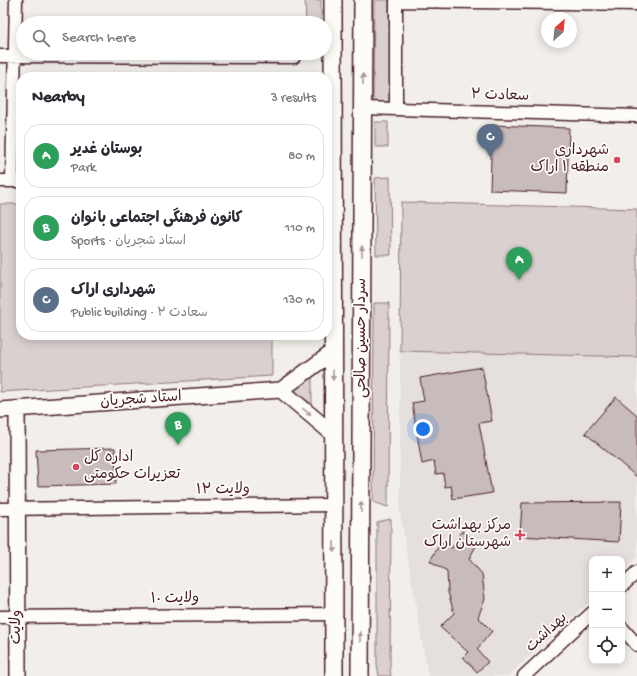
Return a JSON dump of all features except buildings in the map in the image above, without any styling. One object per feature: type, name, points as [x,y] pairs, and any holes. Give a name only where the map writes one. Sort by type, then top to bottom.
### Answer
[{"type":"main road","name":"سردار حسین صالحی","points":[[332,0],[334,676]]},
{"type":"main road","name":"سردار حسین صالحی","points":[[360,676],[363,0]]},
{"type":"street","points":[[16,0],[16,118]]},
{"type":"street","points":[[396,109],[396,1],[637,4]]},
{"type":"street","points":[[0,56],[15,56]]},
{"type":"street","name":"سعادت ۲","points":[[363,108],[637,116]]},
{"type":"street","points":[[0,181],[16,181]]},
{"type":"street","points":[[333,352],[281,390],[333,434]]},
{"type":"street","name":"استاد شجریان","points":[[0,410],[281,390]]},
{"type":"street","name":"ولایت","points":[[17,409],[18,676]]},
{"type":"street","name":"ولایت ۱۲","points":[[0,509],[17,510],[334,505]]},
{"type":"street","points":[[625,583],[637,572]]},
{"type":"street","name":"ولایت ۱۰","points":[[0,617],[334,614]]},
{"type":"street","name":"بهداشت","points":[[524,676],[589,616]]},
{"type":"street","points":[[625,631],[637,644]]},
{"type":"shaded area","points":[[305,0],[321,0],[321,16],[306,16]]},
{"type":"shaded area","points":[[374,0],[389,0],[391,103],[373,103]]},
{"type":"shaded area","points":[[375,122],[388,122],[388,147],[375,147]]},
{"type":"shaded area","points":[[390,177],[391,255],[376,255],[375,178]]},
{"type":"shaded area","points":[[401,202],[637,209],[637,357],[400,351]]},
{"type":"shaded area","points":[[0,204],[16,204],[16,340],[272,340],[272,376],[0,392]]},
{"type":"shaded area","points":[[374,303],[389,303],[388,507],[373,502]]},
{"type":"shaded area","name":"مرکز بهداشت شهرستان اراک","points":[[400,351],[637,357],[637,557],[625,568],[625,556],[589,556],[589,602],[508,676],[428,676],[400,512]]},
{"type":"shaded area","points":[[312,377],[312,404],[292,391]]},
{"type":"shaded area","points":[[391,519],[391,676],[379,676],[377,665],[377,522]]},
{"type":"place","name":"شهرداری اراک","points":[[490,157]]},
{"type":"place","name":"شهرداری منطقه ۱ اراک","points":[[617,160]]},
{"type":"place","name":"بوستان غدیر","points":[[519,280]]},
{"type":"place","name":"کانون فرهنگی اجتماعی بانوان","points":[[178,445]]},
{"type":"place","name":"اداره کل تعزیرات حکومتی","points":[[76,467]]},
{"type":"place","name":"مرکز بهداشت شهرستان اراک","points":[[520,535]]}]
